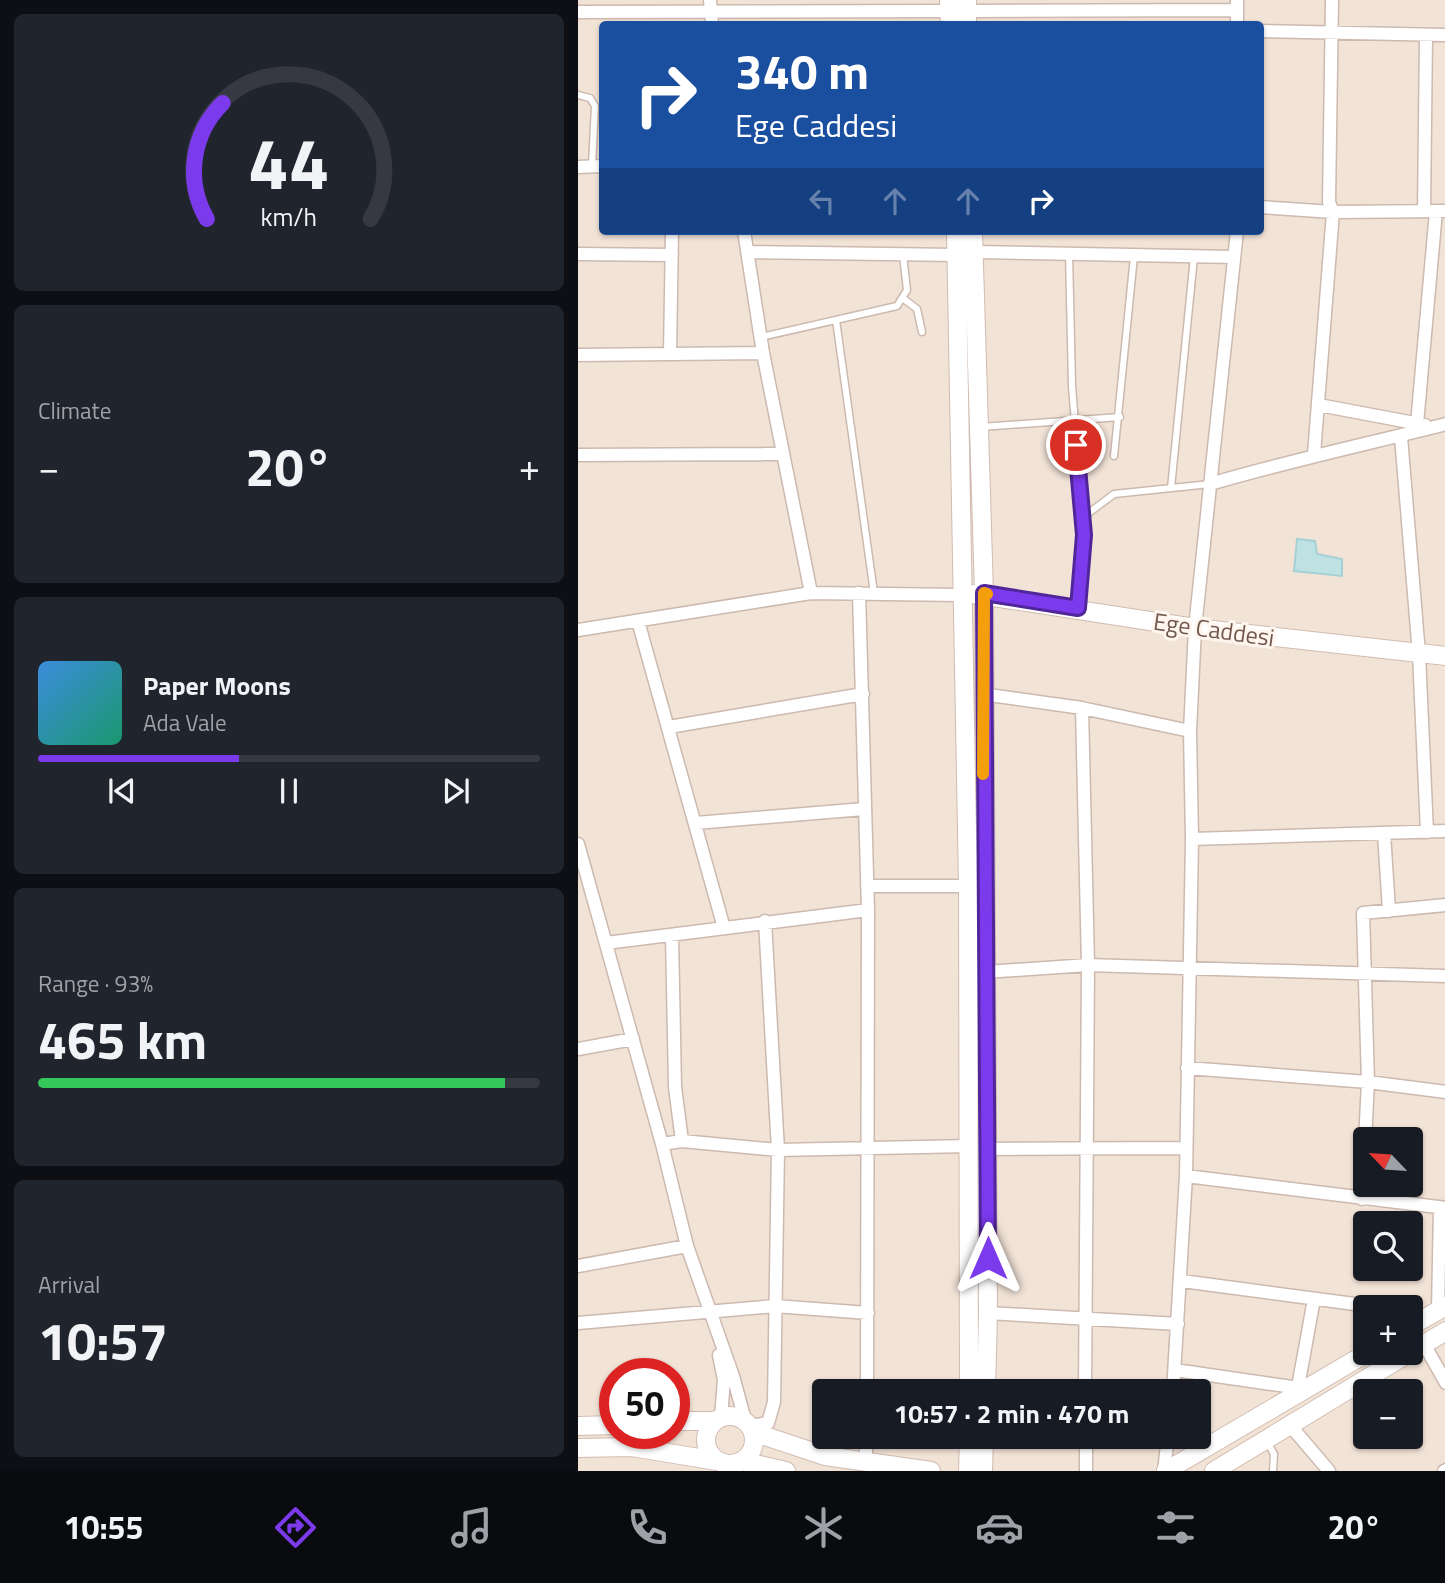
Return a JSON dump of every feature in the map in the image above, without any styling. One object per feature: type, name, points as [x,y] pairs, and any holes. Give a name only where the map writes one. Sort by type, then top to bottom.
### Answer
[{"type":"main road","points":[[958,235],[965,253],[979,427],[984,593],[982,694],[985,972],[969,1379]]},
{"type":"main road","points":[[972,235],[965,253],[960,595],[978,1147],[988,1313],[986,1379]]},
{"type":"main road","name":"Ege Caddesi","points":[[960,595],[984,593],[1195,628],[1445,656]]},
{"type":"main road","points":[[1423,1345],[1445,1331]]},
{"type":"main road","points":[[1165,1471],[1302,1388],[1353,1361]]},
{"type":"main road","points":[[1214,1471],[1389,1365]]},
{"type":"main road","points":[[690,1420],[718,1419],[729,1415],[825,1456],[931,1471]]},
{"type":"main road","points":[[718,1419],[710,1427],[706,1441],[711,1456],[734,1464]]},
{"type":"main road","points":[[578,1426],[599,1425]]},
{"type":"main road","points":[[734,1464],[754,1445],[750,1426]]},
{"type":"main road","points":[[578,1448],[632,1447],[786,1471]]},
{"type":"main road","points":[[968,1471],[969,1449]]},
{"type":"main road","points":[[983,1471],[984,1449]]},
{"type":"street","points":[[1314,454],[1333,212],[1329,202],[1332,0]]},
{"type":"street","points":[[578,12],[614,6],[711,12],[958,12],[1237,5]]},
{"type":"street","points":[[1264,31],[1445,35]]},
{"type":"street","points":[[1417,424],[1435,211],[1426,36]]},
{"type":"street","points":[[578,167],[597,167]]},
{"type":"street","points":[[1264,207],[1333,212],[1435,211]]},
{"type":"street","points":[[670,354],[672,235]]},
{"type":"street","points":[[745,235],[763,353],[811,593]]},
{"type":"street","points":[[1174,1379],[1186,1176],[1192,839],[1190,731],[1195,628],[1237,235]]},
{"type":"street","points":[[747,251],[1234,257]]},
{"type":"street","points":[[578,254],[672,255]]},
{"type":"street","points":[[578,355],[763,353]]},
{"type":"street","points":[[1319,405],[1417,424],[1440,425]]},
{"type":"street","points":[[1210,484],[1314,454],[1401,437],[1440,425]]},
{"type":"street","points":[[1401,437],[1419,654],[1427,832]]},
{"type":"street","points":[[578,456],[783,454]]},
{"type":"street","points":[[578,630],[811,593],[960,595]]},
{"type":"street","points":[[859,593],[868,910],[867,1379]]},
{"type":"street","points":[[638,621],[724,928]]},
{"type":"street","points":[[669,727],[863,694]]},
{"type":"street","points":[[982,694],[1082,708],[1190,731]]},
{"type":"street","points":[[1082,708],[1088,965],[1085,1379]]},
{"type":"street","points":[[696,823],[864,809]]},
{"type":"street","points":[[1192,839],[1445,831]]},
{"type":"street","points":[[1384,833],[1389,911]]},
{"type":"street","points":[[578,844],[581,865],[633,1039],[687,1246],[750,1426],[768,1423],[774,1402],[778,1150],[765,921]]},
{"type":"street","points":[[867,886],[968,886]]},
{"type":"street","points":[[1362,1199],[1368,1082],[1367,975],[1363,913],[1445,905]]},
{"type":"street","points":[[606,943],[868,910]]},
{"type":"street","points":[[672,934],[675,1087],[682,1140]]},
{"type":"street","points":[[985,972],[1088,965],[1445,976]]},
{"type":"street","points":[[578,1049],[633,1039]]},
{"type":"street","points":[[1187,1068],[1368,1082],[1445,1092]]},
{"type":"street","points":[[662,1144],[682,1140],[778,1150],[866,1146],[1185,1148]]},
{"type":"street","points":[[1186,1176],[1443,1208],[1438,1311]]},
{"type":"street","points":[[578,1266],[687,1246]]},
{"type":"street","points":[[1182,1280],[1353,1304]]},
{"type":"street","points":[[1175,1370],[1302,1388],[1314,1298]]},
{"type":"street","points":[[578,1324],[775,1306],[868,1313]]},
{"type":"street","points":[[711,1310],[724,1380],[718,1419]]},
{"type":"street","points":[[988,1313],[1084,1321],[1178,1324]]},
{"type":"street","points":[[1423,1359],[1445,1383]]},
{"type":"street","points":[[1289,1424],[1329,1471]]},
{"type":"street","points":[[866,1449],[866,1462]]},
{"type":"street","points":[[1086,1449],[1086,1471]]},
{"type":"street","points":[[1165,1471],[1167,1449]]},
{"type":"lane","points":[[578,95],[590,98],[595,106],[597,167]]},
{"type":"lane","points":[[761,337],[897,306],[904,299],[907,290],[903,254]]},
{"type":"lane","points":[[1069,254],[1074,420],[1082,518],[1078,608]]},
{"type":"lane","points":[[1114,456],[1120,417],[1134,255]]},
{"type":"lane","points":[[1171,488],[1194,256]]},
{"type":"lane","points":[[904,299],[917,309],[922,332]]},
{"type":"lane","points":[[836,320],[874,593]]},
{"type":"lane","points":[[979,427],[1120,417]]},
{"type":"lane","points":[[1082,518],[1114,494],[1210,484]]},
{"type":"lane","points":[[1265,1439],[1274,1454],[1273,1471]]},
{"type":"shaded area","points":[[578,0],[1445,0],[1445,1471],[578,1471]]},
{"type":"water","points":[[1297,539],[1315,541],[1317,554],[1342,559],[1342,576],[1294,571]]},
{"type":"slow traffic","points":[[983,774],[984,593],[987,594]]},
{"type":"route","points":[[988,1258],[982,694],[984,593],[1078,608],[1084,535],[1076,445]]}]
